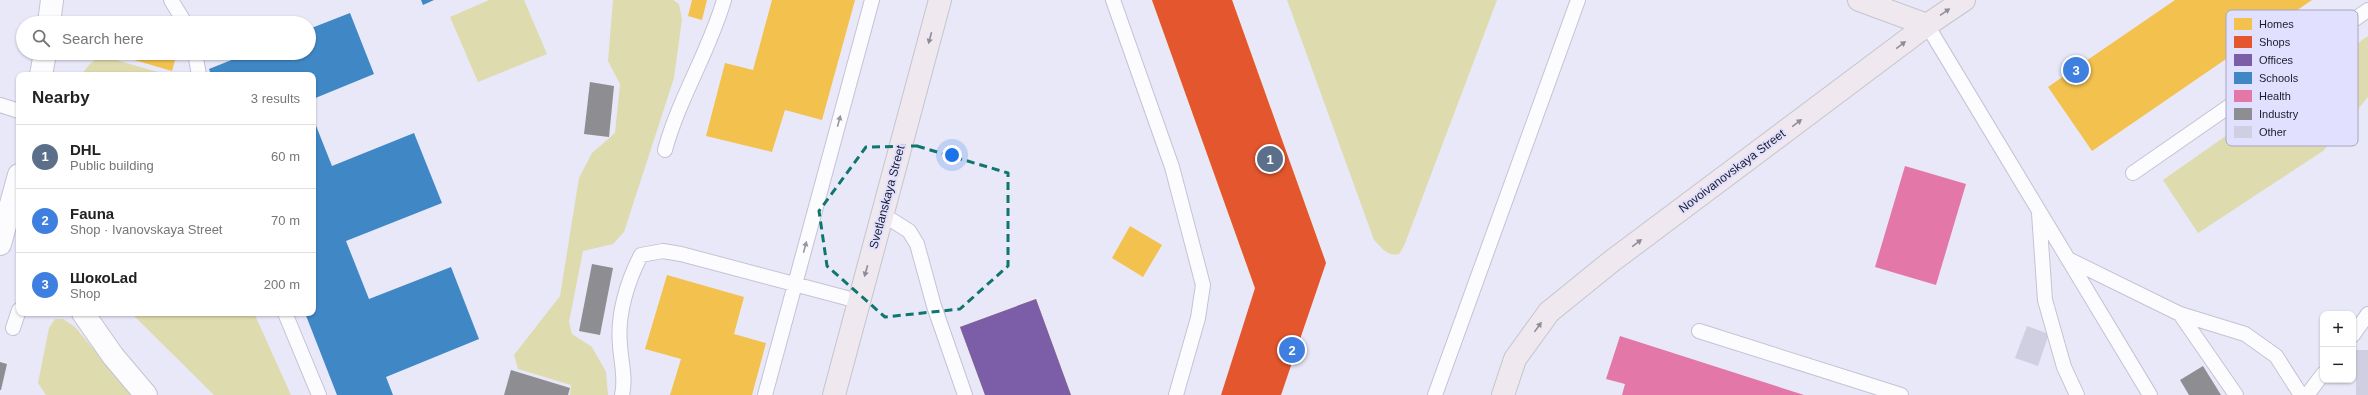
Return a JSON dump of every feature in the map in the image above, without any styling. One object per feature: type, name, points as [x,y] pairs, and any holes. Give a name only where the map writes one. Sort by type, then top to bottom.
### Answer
[{"type":"main road","name":"Svetlanskaya Street","points":[[834,395],[940,0]]},
{"type":"main road","points":[[1859,0],[1927,25]]},
{"type":"main road","name":"Novoivanovskaya Street","points":[[1503,395],[1515,358],[1549,312],[1612,261],[1927,25],[1964,0]]},
{"type":"street","points":[[50,16],[52,0]]},
{"type":"street","points":[[41,72],[43,60]]},
{"type":"street","points":[[0,244],[16,186]]},
{"type":"street","points":[[85,316],[113,356],[146,395]]},
{"type":"lane","points":[[171,0],[181,16]]},
{"type":"lane","points":[[665,150],[672,126],[707,47],[724,0]]},
{"type":"lane","points":[[766,395],[872,0]]},
{"type":"lane","points":[[1113,0],[1172,167],[1203,286],[1198,318],[1176,395]]},
{"type":"lane","points":[[1435,395],[1578,0]]},
{"type":"lane","points":[[2358,17],[2368,10]]},
{"type":"lane","points":[[1927,25],[2150,395]]},
{"type":"lane","points":[[196,60],[198,72]]},
{"type":"lane","points":[[0,105],[16,110]]},
{"type":"lane","points":[[2133,173],[2226,108]]},
{"type":"lane","points":[[2039,210],[2045,300],[2064,367],[2077,395]]},
{"type":"lane","points":[[882,214],[909,231],[917,244],[934,306],[965,395]]},
{"type":"lane","points":[[622,395],[624,385],[619,344],[622,312],[630,277],[641,255],[663,251],[681,254],[858,301]]},
{"type":"lane","points":[[2068,259],[2180,314],[2245,334],[2276,356],[2301,395]]},
{"type":"lane","points":[[2180,314],[2236,395]]},
{"type":"lane","points":[[2356,330],[2368,314]]},
{"type":"lane","points":[[13,328],[17,316]]},
{"type":"lane","points":[[286,316],[319,395]]},
{"type":"lane","points":[[1699,331],[1901,395]]},
{"type":"lane","points":[[2307,395],[2320,378]]},
{"type":"highlighted area","points":[[917,146],[1008,173],[1008,266],[960,309],[885,317],[827,266],[819,211],[866,147]]},
{"type":"shaded area","points":[[489,0],[524,0],[547,54],[478,82],[450,17]]},
{"type":"shaded area","points":[[613,0],[673,0],[679,4],[682,19],[674,78],[624,232],[613,244],[583,251],[569,322],[572,334],[592,347],[606,372],[608,395],[570,395],[571,385],[518,369],[514,355],[560,296],[579,178],[592,153],[615,133],[620,84],[608,61]]},
{"type":"shaded area","points":[[1287,0],[1497,0],[1404,246],[1399,254],[1395,255],[1388,253],[1374,240]]},
{"type":"shaded area","points":[[2368,36],[2368,97],[2358,109],[2358,43]]},
{"type":"shaded area","points":[[95,60],[116,60],[158,72],[83,72]]},
{"type":"shaded area","points":[[2226,136],[2226,146],[2327,146],[2323,151],[2198,233],[2163,180]]},
{"type":"shaded area","points":[[134,316],[255,316],[291,395],[214,395]]},
{"type":"shaded area","points":[[55,319],[63,319],[75,327],[132,395],[46,395],[38,383],[49,328]]},
{"type":"building: Homes","points":[[692,0],[707,0],[702,20],[688,16]]},
{"type":"building: Homes","points":[[772,0],[855,0],[822,120],[785,110],[772,152],[706,136],[725,63],[753,70]]},
{"type":"building: Homes","points":[[1152,0],[1232,0],[1326,263],[1255,288]]},
{"type":"building: Homes","points":[[2175,0],[2312,0],[2297,10],[2226,10],[2226,59],[2092,151],[2048,87]]},
{"type":"building: Homes","points":[[134,60],[175,60],[172,71]]},
{"type":"building: Homes","points":[[1130,226],[1162,245],[1143,277],[1112,258]]},
{"type":"building: Homes","points":[[667,275],[744,297],[734,334],[766,343],[752,395],[670,395],[681,359],[645,349]]},
{"type":"building: Homes","points":[[1036,299],[1071,395],[985,395],[960,327]]},
{"type":"building: Shops","points":[[1152,0],[1232,0],[1326,263],[1281,395],[1221,395],[1255,288]]},
{"type":"building: Offices","points":[[1036,299],[1071,395],[985,395],[960,327]]},
{"type":"building: Schools","points":[[421,0],[434,0],[423,5]]},
{"type":"building: Schools","points":[[350,13],[374,74],[316,98],[316,72],[210,72],[209,69],[232,60],[316,60],[316,26]]},
{"type":"building: Schools","points":[[316,126],[332,166],[414,133],[442,203],[346,241],[369,299],[451,267],[479,339],[386,377],[393,395],[337,395],[306,316],[316,316]]},
{"type":"building: Health","points":[[1905,166],[1966,184],[1936,285],[1875,267]]},
{"type":"building: Health","points":[[1620,336],[1804,395],[1622,395],[1625,384],[1606,379]]},
{"type":"building: Industry","points":[[590,82],[614,86],[609,137],[584,134]]},
{"type":"building: Industry","points":[[592,264],[613,268],[600,335],[579,331]]},
{"type":"building: Industry","points":[[0,362],[7,364],[1,390],[0,390]]},
{"type":"building: Industry","points":[[2203,366],[2221,395],[2189,395],[2180,380]]},
{"type":"building: Industry","points":[[511,370],[570,388],[568,395],[504,395]]},
{"type":"building: Other","points":[[2027,326],[2049,334],[2038,366],[2015,358]]},
{"type":"building: Other","points":[[2356,350],[2368,350],[2368,395],[2356,395]]},
{"type":"place","name":"ШокоLad","points":[[2076,70]]},
{"type":"place","name":"DHL","points":[[1270,159]]},
{"type":"place","name":"Fauna","points":[[1292,350]]}]
